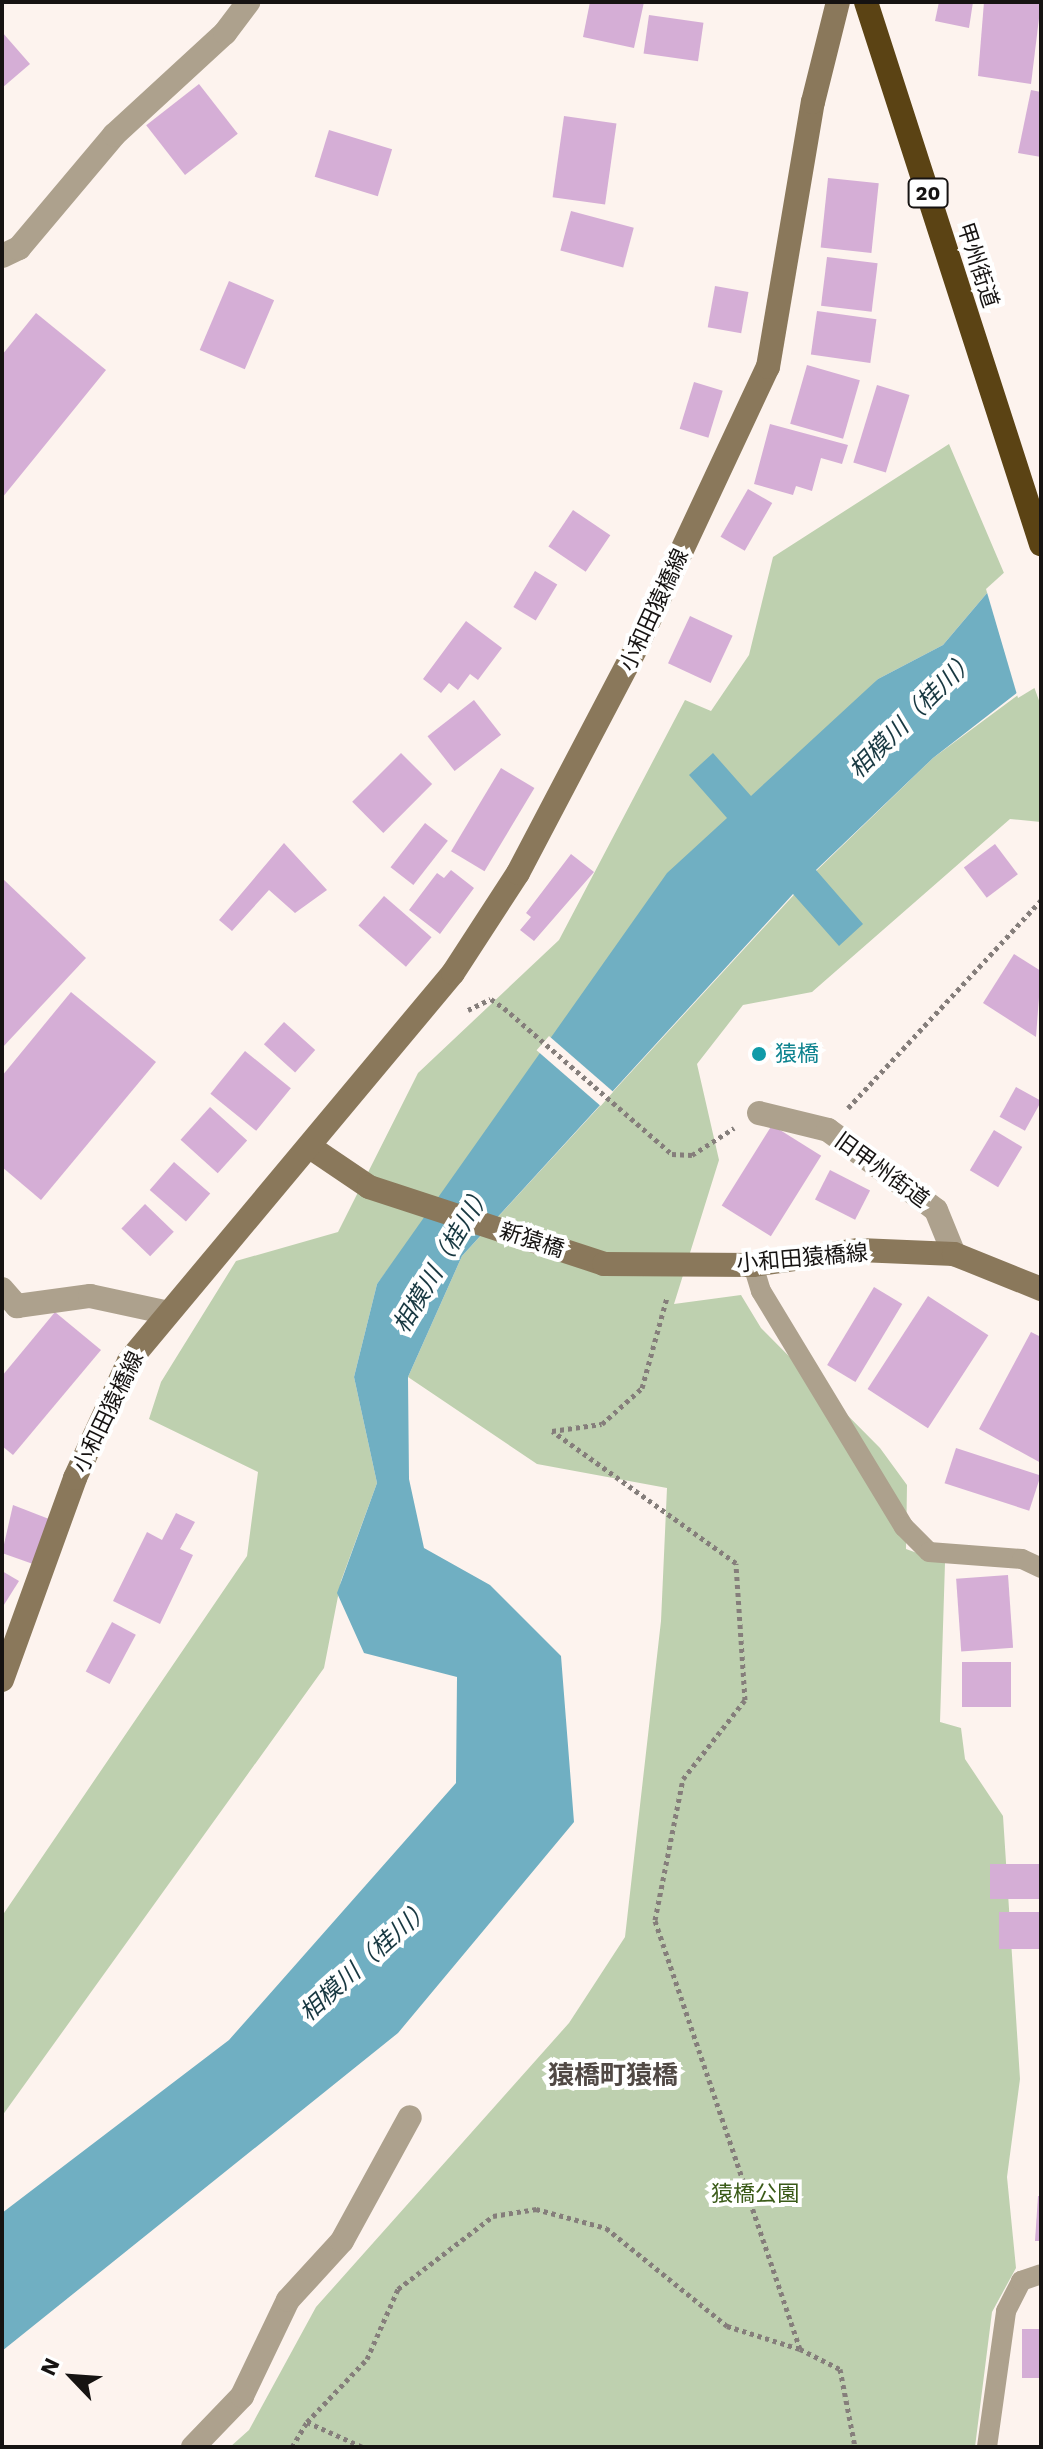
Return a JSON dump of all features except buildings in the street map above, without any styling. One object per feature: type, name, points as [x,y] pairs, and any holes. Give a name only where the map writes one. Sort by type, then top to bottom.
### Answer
[{"type":"highway","name":"甲州街道","points":[[866,2],[1041,544]]},
{"type":"main road","name":"小和田猿橋線","points":[[2,1680],[98,1426],[129,1361],[164,1312],[310,1147],[453,973],[518,873],[638,644],[768,367],[813,102],[838,2]]},
{"type":"main road","name":"新猿橋","points":[[310,1147],[369,1187],[604,1264]]},
{"type":"main road","name":"小和田猿橋線","points":[[604,1264],[753,1265],[859,1250],[954,1254],[1041,1289]]},
{"type":"street","points":[[2,256],[19,248],[114,135],[225,33],[248,2]]},
{"type":"street","name":"旧甲州街道","points":[[759,1113],[828,1130],[936,1210],[954,1254]]},
{"type":"street","points":[[7,1302],[90,1296],[164,1312]]},
{"type":"street","points":[[193,2447],[242,2396],[288,2300],[342,2241],[410,2117]]},
{"type":"lane","points":[[753,1265],[761,1291],[904,1527],[929,1552],[1022,1559],[1041,1568]]},
{"type":"lane","points":[[987,2447],[1006,2311],[1021,2281],[1041,2274]]},
{"type":"path","points":[[828,1130],[1041,900]]},
{"type":"path","points":[[473,1005],[491,999],[504,1008],[654,1142],[692,1155],[759,1113]]},
{"type":"path","points":[[684,1290],[668,1290],[642,1388],[602,1424],[552,1431],[736,1563],[745,1700],[683,1779],[655,1920],[800,2349]]},
{"type":"path","points":[[292,2447],[307,2422],[367,2359],[398,2289],[493,2216],[536,2209],[606,2228],[727,2326],[800,2349],[840,2369],[855,2447]]},
{"type":"path","points":[[307,2422],[363,2447]]},
{"type":"green space","points":[[949,444],[1004,573],[943,645],[878,679],[456,1178],[377,1284],[354,1377],[377,1483],[341,1581],[324,1668],[2,2116],[2,1916],[247,1556],[258,1472],[149,1419],[161,1382],[236,1261],[338,1232],[418,1073],[559,940],[685,700],[711,711],[749,655],[773,557]]},
{"type":"green space","name":"猿橋公園","points":[[1033,684],[1041,706],[1041,822],[1010,819],[812,992],[743,1005],[697,1064],[719,1160],[674,1304],[741,1295],[761,1328],[880,1448],[907,1485],[906,1549],[945,1563],[940,1722],[961,1728],[965,1759],[1003,1816],[1020,2079],[1007,2177],[1016,2268],[992,2312],[975,2447],[230,2447],[249,2430],[316,2307],[569,2023],[625,1937],[661,1621],[667,1488],[537,1464],[408,1377],[462,1256],[813,874],[933,758]]},
{"type":"water","name":"相模川（桂川）","points":[[1004,573],[1018,692],[933,758],[816,870],[863,924],[839,946],[793,894],[462,1256],[408,1377],[409,1479],[424,1548],[490,1585],[561,1656],[574,1822],[398,2033],[2,2351],[2,2213],[229,2040],[456,1783],[457,1677],[364,1653],[337,1593],[377,1483],[354,1377],[377,1284],[667,873],[727,818],[689,775],[713,753],[751,796],[878,679],[943,645]]},
{"type":"pier","points":[[1041,539],[1041,684],[1018,698],[986,589]]},
{"type":"pier","points":[[549,1036],[613,1092],[601,1106],[537,1050]]},
{"type":"place","name":"猿橋","points":[[759,1054]]},
{"type":"district","name":"猿橋町猿橋","points":[[613,2076]]}]
